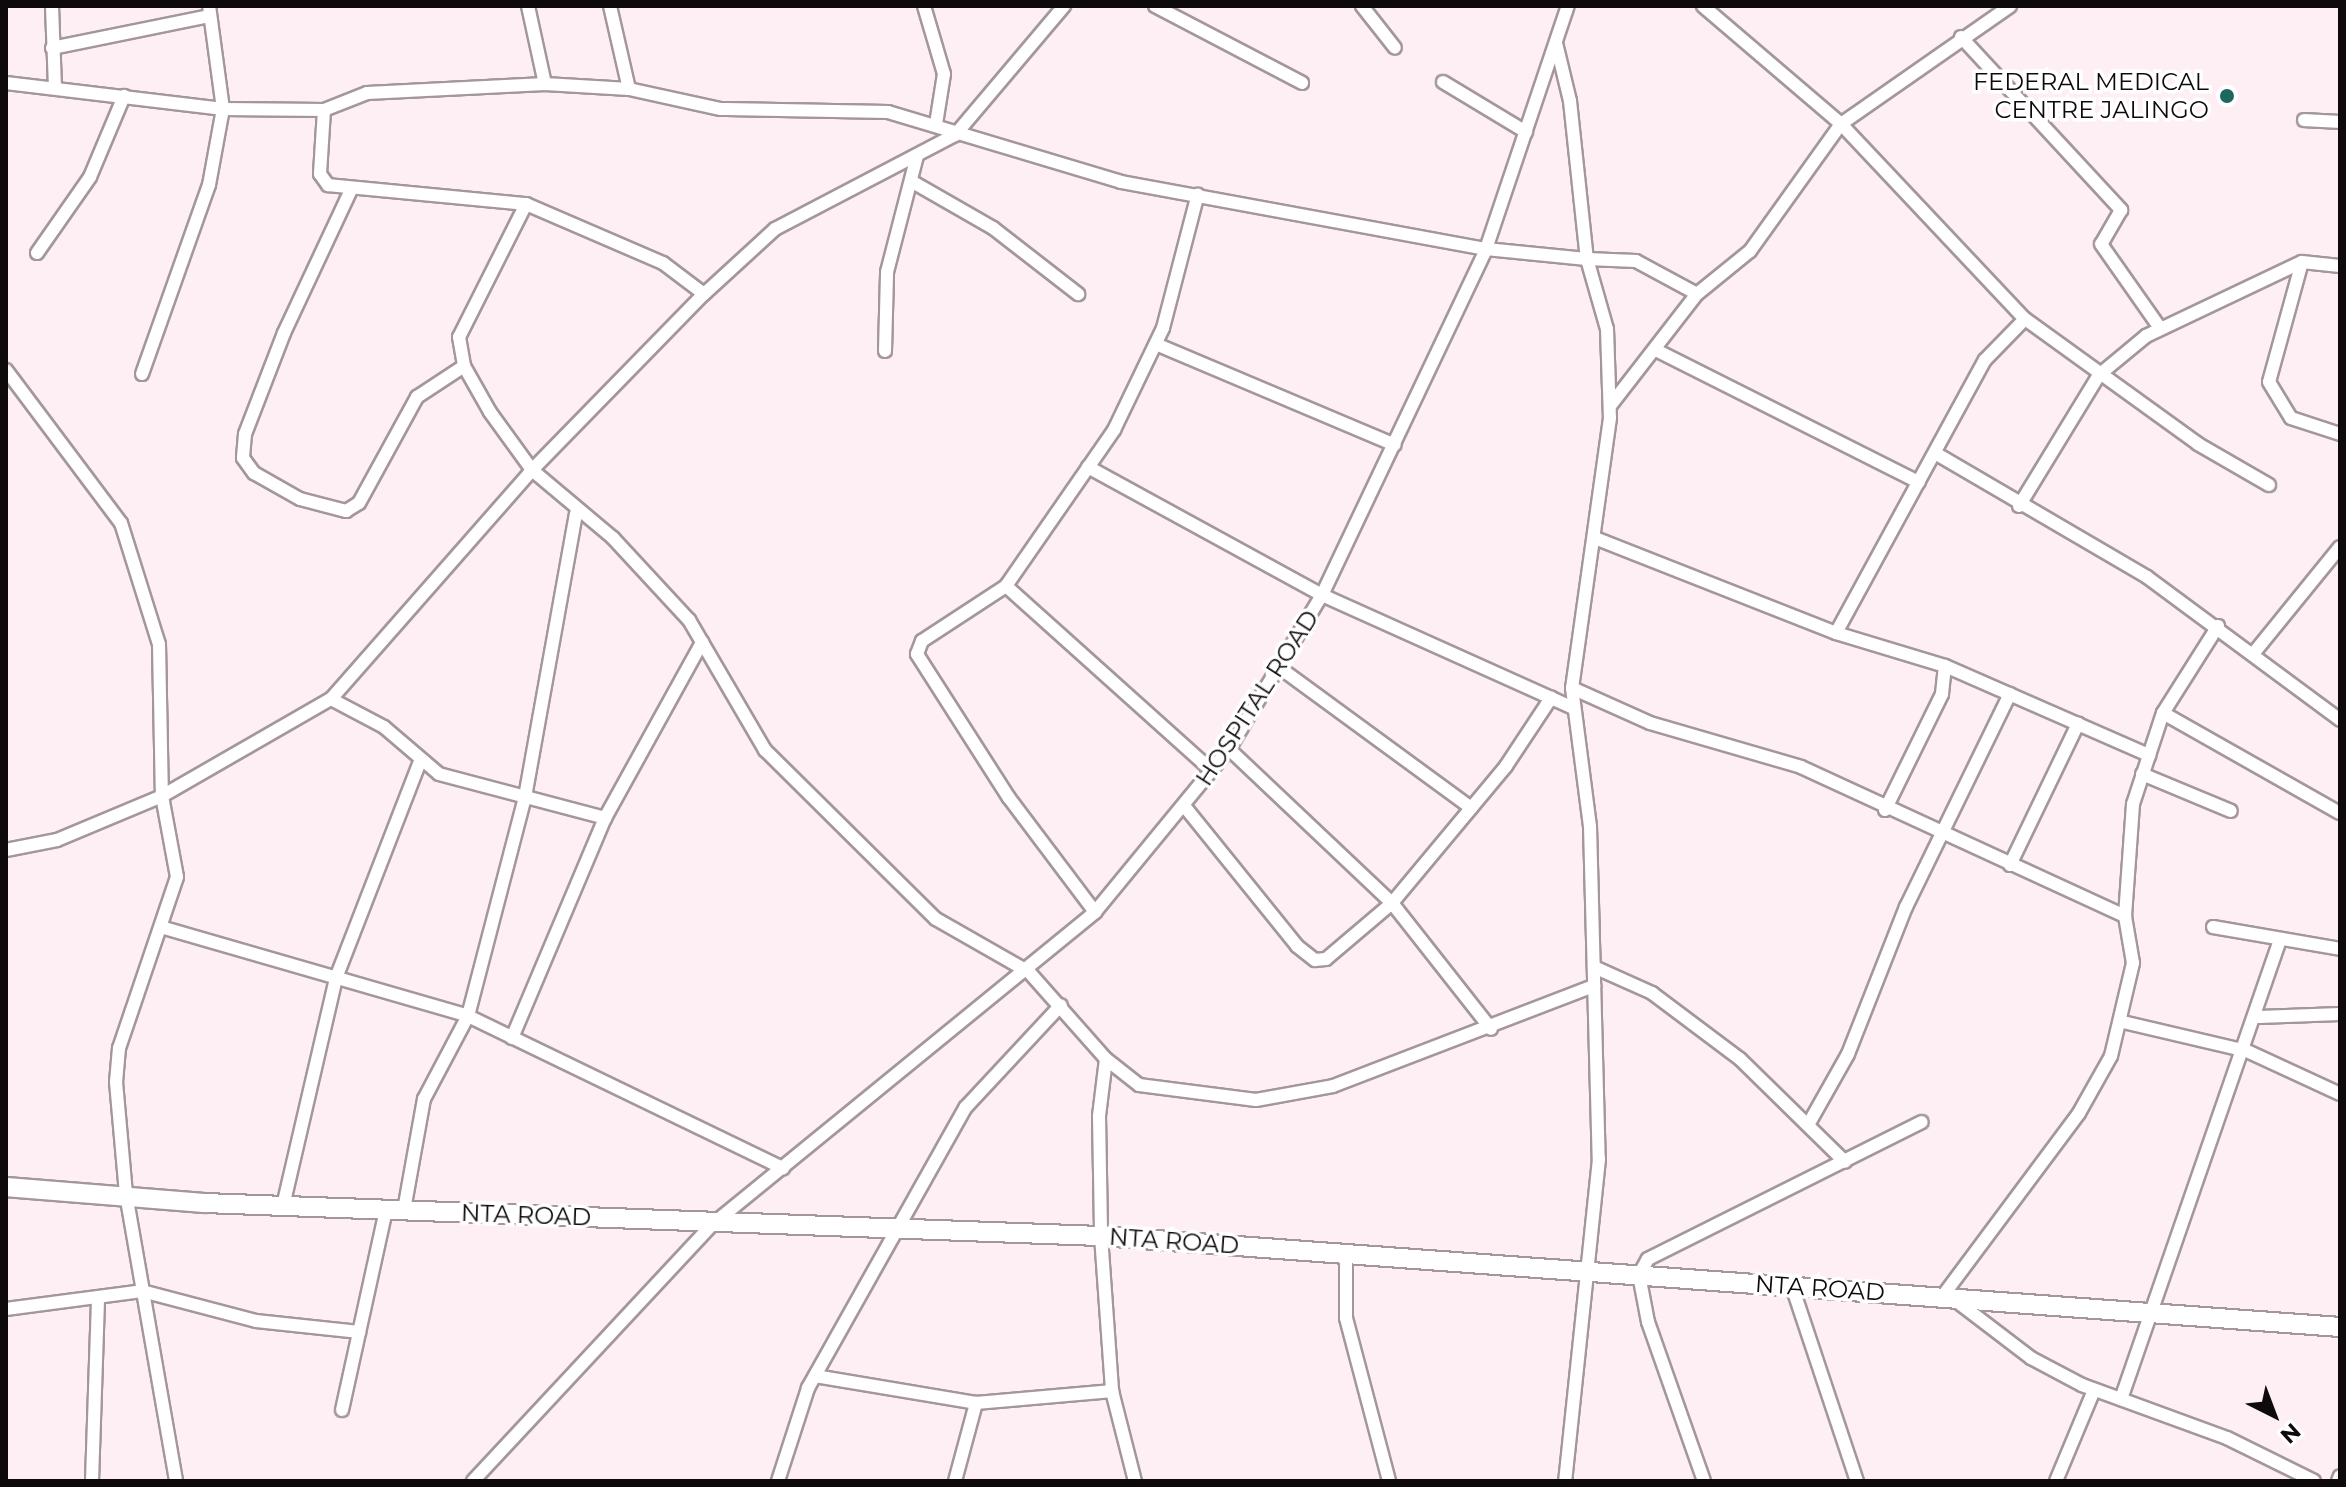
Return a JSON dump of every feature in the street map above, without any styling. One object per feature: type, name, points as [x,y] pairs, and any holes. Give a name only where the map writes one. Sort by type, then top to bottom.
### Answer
[{"type":"street","points":[[52,6],[55,87]]},
{"type":"street","points":[[528,6],[545,84]]},
{"type":"street","points":[[610,6],[629,89]]},
{"type":"street","points":[[924,6],[944,74],[936,124]]},
{"type":"street","points":[[6,850],[57,840],[162,796],[331,699],[532,470],[704,294],[775,229],[864,176],[917,156],[955,135],[1064,6]]},
{"type":"street","points":[[1155,6],[1302,83]]},
{"type":"street","points":[[1362,6],[1395,48]]},
{"type":"street","name":"HOSPITAL ROAD","points":[[473,1481],[714,1223],[1029,972],[1095,912],[1185,807],[1229,749],[1322,595],[1486,249],[1568,6]]},
{"type":"street","points":[[1703,6],[1841,124],[2025,319],[2099,375],[2269,485]]},
{"type":"street","points":[[1610,406],[1697,294],[1750,251],[1841,124],[1961,37],[2010,6]]},
{"type":"street","points":[[52,48],[209,11],[223,109],[209,185],[142,374]]},
{"type":"street","points":[[1961,37],[2121,210],[2101,244],[2160,328]]},
{"type":"street","points":[[1556,42],[1570,101],[1587,259],[1607,329],[1610,406],[1595,538],[1572,688],[1590,826],[1599,1159],[1565,1481]]},
{"type":"street","points":[[1443,82],[1526,132]]},
{"type":"street","points":[[6,83],[223,109],[324,110],[367,93],[545,84],[629,89],[721,109],[888,112],[936,124],[955,135],[1121,182],[1486,249],[1636,261],[1697,294]]},
{"type":"street","points":[[37,253],[90,177],[124,96]]},
{"type":"street","points":[[324,110],[320,174],[328,185],[350,192],[526,204],[663,263],[704,294]]},
{"type":"street","points":[[2304,120],[2340,122]]},
{"type":"street","points":[[885,351],[887,272],[917,156]]},
{"type":"street","points":[[911,181],[993,228],[1078,294]]},
{"type":"street","points":[[350,192],[284,333],[245,434],[243,458],[254,473],[300,499],[346,511],[359,503],[417,397],[464,366]]},
{"type":"street","points":[[1095,912],[1009,798],[917,654],[922,641],[1006,586],[1088,467],[1156,344],[1198,194]]},
{"type":"street","points":[[526,204],[462,322],[464,366],[532,470],[576,514],[648,572],[702,642],[765,750],[936,919],[1029,972],[1106,1059],[1139,1085],[1256,1100],[1333,1086],[1491,1029],[1594,986]]},
{"type":"street","points":[[2302,262],[2269,382],[2291,418],[2340,434]]},
{"type":"street","points":[[2019,506],[2099,375],[2160,328],[2302,262],[2340,266]]},
{"type":"street","points":[[1836,633],[1985,360],[2025,319]]},
{"type":"street","points":[[1156,344],[1395,445]]},
{"type":"street","points":[[1656,350],[1919,482]]},
{"type":"street","points":[[6,370],[121,523],[159,644],[162,796],[177,851],[164,928],[119,1048],[126,1194],[176,1481]]},
{"type":"street","points":[[1935,453],[2218,626],[2340,720]]},
{"type":"street","points":[[1088,467],[1322,595],[1573,708]]},
{"type":"street","points":[[342,1410],[359,1332],[424,1099],[468,1016],[525,797],[576,514]]},
{"type":"street","points":[[1595,538],[1836,633],[1945,666],[2149,755]]},
{"type":"street","points":[[2253,654],[2340,547]]},
{"type":"street","points":[[1006,586],[1212,771]]},
{"type":"street","points":[[2218,626],[2163,713],[2133,804],[2125,916],[2133,963],[2123,1022],[2097,1088],[1947,1297],[2031,1358],[2094,1390],[2227,1438],[2314,1481]]},
{"type":"street","points":[[512,1038],[605,818],[702,642]]},
{"type":"street","points":[[1885,810],[1942,694],[1945,666]]},
{"type":"street","points":[[1280,668],[1471,808]]},
{"type":"street","points":[[1572,688],[1650,723],[1801,767],[1885,810],[2125,916]]},
{"type":"street","points":[[1808,1125],[1848,1054],[1939,834],[2010,694]]},
{"type":"street","points":[[1185,807],[1308,957],[1326,959],[1392,903],[1471,808],[1551,698]]},
{"type":"street","points":[[331,699],[384,727],[419,764],[605,818]]},
{"type":"street","points":[[2163,713],[2340,813]]},
{"type":"street","points":[[2010,865],[2078,724]]},
{"type":"street","points":[[1229,749],[1392,903],[1491,1029]]},
{"type":"street","points":[[283,1206],[336,978],[419,764]]},
{"type":"street","points":[[2142,774],[2231,811]]},
{"type":"street","points":[[2213,927],[2340,949]]},
{"type":"street","points":[[164,928],[468,1016],[783,1168]]},
{"type":"street","points":[[2121,1399],[2156,1311],[2259,1017],[2280,940]]},
{"type":"street","points":[[1594,967],[1652,993],[1740,1059],[1845,1162]]},
{"type":"street","points":[[778,1481],[815,1376],[966,1107],[1061,1005]]},
{"type":"street","points":[[2259,1017],[2340,1014]]},
{"type":"street","points":[[2123,1022],[2247,1051],[2340,1094]]},
{"type":"street","points":[[1106,1059],[1099,1116],[1101,1236],[1112,1391],[1135,1481]]},
{"type":"street","points":[[1704,1481],[1648,1322],[1639,1275],[1666,1244],[1845,1162],[1922,1122]]},
{"type":"street","name":"NTA ROAD","points":[[6,1187],[283,1206],[1101,1236],[2156,1311],[2340,1327]]},
{"type":"street","points":[[1346,1253],[1346,1318],[1389,1481]]},
{"type":"street","points":[[1792,1286],[1857,1481]]},
{"type":"street","points":[[6,1309],[98,1301],[142,1291],[256,1321],[359,1332]]},
{"type":"street","points":[[92,1481],[98,1301]]},
{"type":"street","points":[[815,1376],[976,1403],[1112,1391]]},
{"type":"street","points":[[2056,1481],[2094,1390]]},
{"type":"street","points":[[955,1481],[976,1403]]},
{"type":"place","name":"FEDERAL MEDICAL CENTRE JALINGO","points":[[2227,96]]}]
